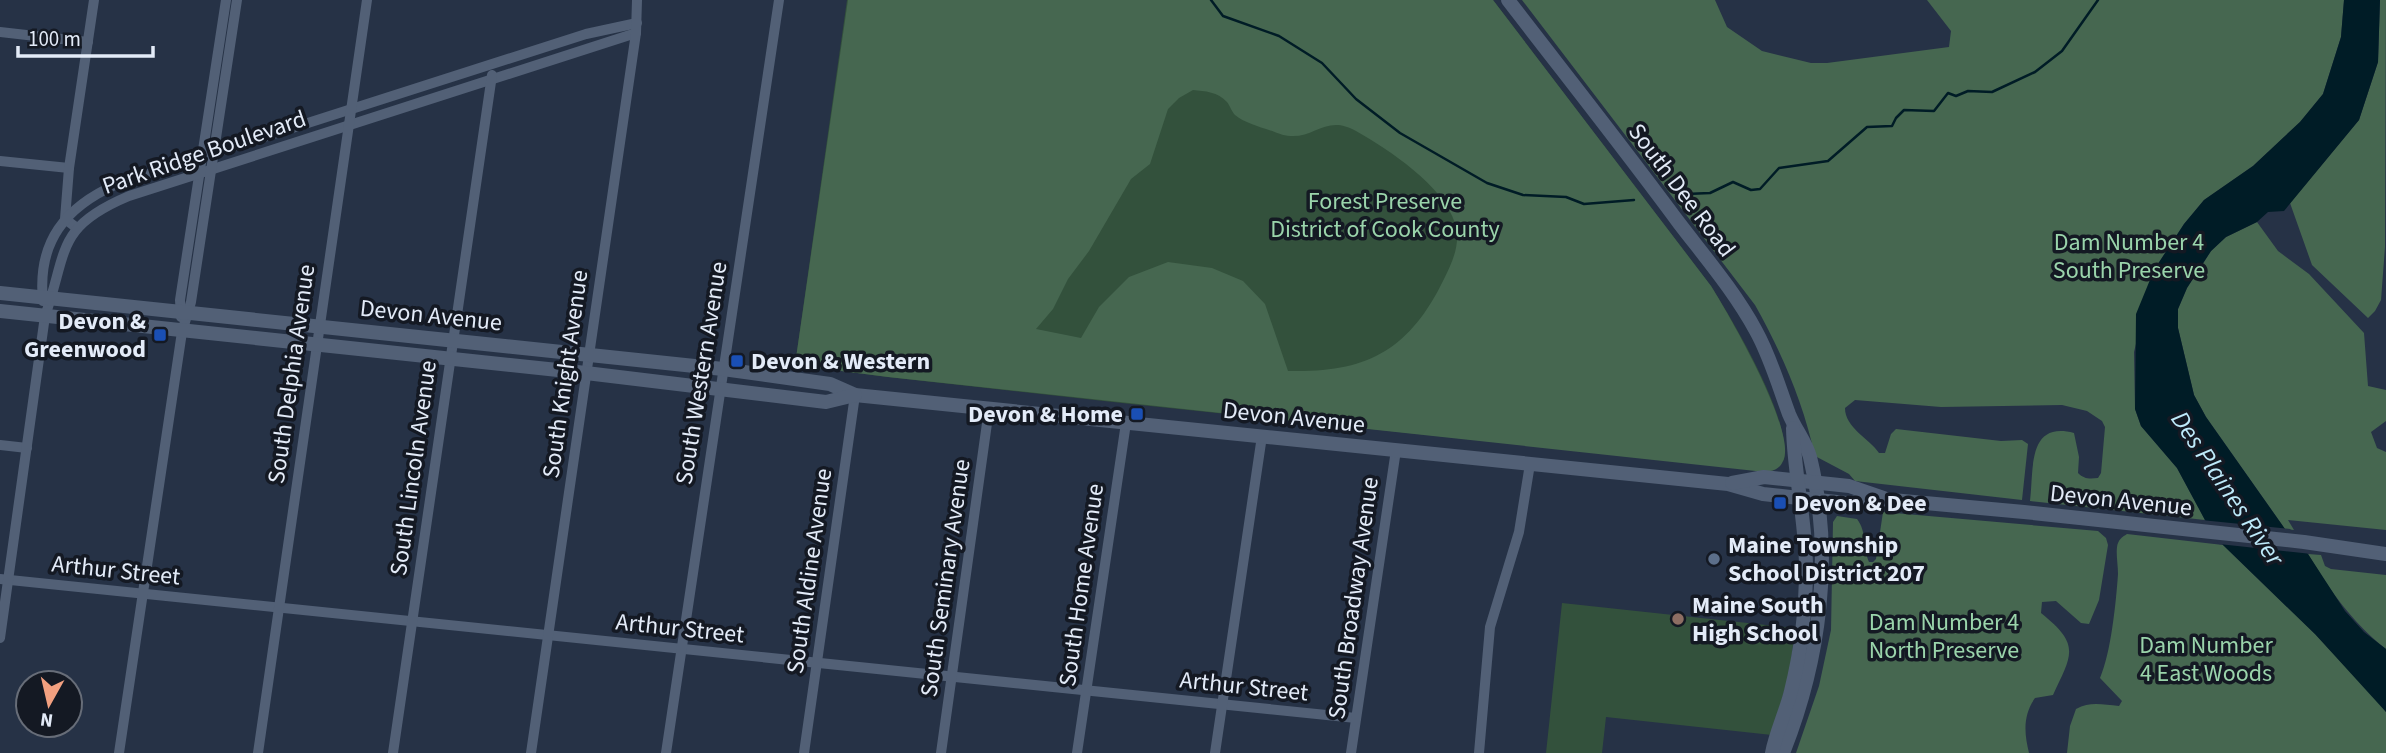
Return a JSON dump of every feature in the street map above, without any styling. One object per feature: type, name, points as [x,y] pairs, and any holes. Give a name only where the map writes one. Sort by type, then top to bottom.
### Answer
[{"type":"street","points":[[77,228],[65,219],[69,168],[94,0]]},
{"type":"street","points":[[184,312],[180,300],[226,0]]},
{"type":"street","points":[[119,753],[184,312],[211,170],[237,0]]},
{"type":"street","name":"South Delphia Avenue","points":[[258,753],[367,0]]},
{"type":"street","name":"South Knight Avenue","points":[[531,753],[636,28],[637,0]]},
{"type":"street","name":"South Western Avenue","points":[[666,753],[779,0]]},
{"type":"street","name":"South Dee Road","points":[[1508,0],[1659,196],[1756,331],[1793,423],[1809,454],[1815,483],[1821,555],[1820,612],[1810,668],[1783,753]]},
{"type":"street","name":"Park Ridge Boulevard","points":[[47,298],[41,283],[47,256],[65,219],[74,208],[117,184],[603,29],[636,28]]},
{"type":"street","name":"Park Ridge Boulevard","points":[[0,638],[5,580],[27,448],[47,298],[63,251],[77,228],[114,202],[491,80],[636,28]]},
{"type":"street","points":[[0,32],[88,42]]},
{"type":"street","name":"South Lincoln Avenue","points":[[393,753],[493,64]]},
{"type":"street","points":[[0,160],[69,168]]},
{"type":"street","name":"Devon Avenue","points":[[0,293],[723,369],[830,384],[855,395],[1728,484],[1763,495],[1846,503],[1892,500],[2304,542],[2386,554]]},
{"type":"street","name":"Devon Avenue","points":[[0,311],[586,373],[826,402],[855,395]]},
{"type":"street","name":"South Aldine Avenue","points":[[804,753],[855,395]]},
{"type":"street","name":"South Seminary Avenue","points":[[941,753],[989,409]]},
{"type":"street","name":"South Home Avenue","points":[[1077,753],[1126,422]]},
{"type":"street","name":"South Dee Road","points":[[1772,753],[1791,691],[1804,611],[1806,566],[1793,423]]},
{"type":"street","points":[[1215,753],[1262,436]]},
{"type":"street","points":[[0,445],[27,448]]},
{"type":"street","name":"South Broadway Avenue","points":[[1352,753],[1396,450]]},
{"type":"street","points":[[1479,753],[1490,627],[1519,532],[1530,464]]},
{"type":"street","name":"Devon Avenue","points":[[1728,484],[1764,477],[1849,486],[1892,500]]},
{"type":"street","name":"Arthur Street","points":[[5,580],[1356,718]]},
{"type":"green space","name":"Forest Preserve District of Cook County","points":[[847,0],[1493,0],[1711,286],[1746,346],[1770,397],[1784,442],[1784,460],[1772,471],[1131,404],[795,365]]},
{"type":"green space","name":"Forest Preserve District of Cook County","points":[[848,0],[1493,0],[1711,286],[1759,373],[1771,400],[1785,447],[1780,466],[1765,472],[795,365]],"holes":[[[1193,90],[1220,96],[1242,120],[1285,135],[1299,136],[1329,126],[1346,126],[1399,158],[1439,195],[1449,209],[1457,230],[1455,252],[1430,304],[1400,340],[1382,353],[1362,362],[1316,371],[1288,371],[1265,304],[1243,281],[1212,268],[1168,262],[1129,277],[1099,307],[1081,338],[1036,329],[1053,309],[1068,279],[1089,251],[1131,179],[1150,164],[1168,109],[1179,98]]]},
{"type":"green space","name":"Dam Number 4 South Preserve","points":[[1522,0],[1715,0],[1727,27],[1762,51],[1811,63],[1827,63],[1949,47],[1951,31],[1927,0],[2344,0],[2341,37],[2323,94],[2300,122],[2253,166],[2204,200],[2184,224],[2154,270],[2134,352],[2135,409],[2141,426],[2177,468],[2205,520],[2030,501],[2036,450],[2040,441],[2048,434],[2059,431],[2074,433],[2079,457],[2078,473],[2085,477],[2098,478],[2101,473],[2105,427],[2102,421],[2087,411],[2062,405],[1941,407],[1855,400],[1845,408],[1853,427],[1879,453],[1885,453],[1891,434],[1896,429],[2001,441],[2022,440],[2028,444],[2022,500],[1855,481],[1849,474],[1815,456],[1791,378],[1755,305]]},
{"type":"green space","points":[[2380,0],[2386,0],[2385,247],[2381,300],[2368,318],[2312,265],[2290,203],[2359,120],[2378,62]]},
{"type":"green space","points":[[2257,222],[2278,251],[2309,274],[2364,333],[2368,386],[2386,390],[2386,421],[2371,432],[2377,448],[2386,452],[2386,530],[2288,520],[2294,530],[2285,529],[2206,417],[2194,395],[2178,328],[2178,309],[2187,288],[2211,251],[2226,237]]},
{"type":"green space","name":"Dam Number 4 East Woods","points":[[1883,512],[2098,531],[2106,538],[2108,545],[2099,600],[2089,624],[2081,623],[2056,601],[2042,602],[2041,613],[2062,634],[2069,651],[2065,669],[2053,695],[2035,698],[2028,711],[2026,731],[2029,753],[1796,753],[1819,686],[1831,630],[1833,522],[1837,516],[1857,519],[1862,529],[1869,562],[1873,562],[1876,559]]},
{"type":"green space","name":"Dam Number 4 East Woods","points":[[2127,534],[2223,545],[2315,634],[2381,705],[2386,712],[2386,753],[2067,753],[2070,726],[2076,709],[2092,704],[2119,706],[2122,701],[2100,678],[2110,642],[2114,613],[2118,574],[2117,547],[2120,539]]},
{"type":"green space","points":[[2308,554],[2321,555],[2325,566],[2331,569],[2386,575],[2386,649],[2342,605]]},
{"type":"green space","points":[[1562,603],[1795,628],[1790,670],[1772,735],[1606,717],[1602,753],[1546,753]]},
{"type":"water","name":"Des Plaines River","points":[[2344,0],[2380,0],[2378,62],[2359,120],[2284,211],[2268,212],[2257,222],[2226,237],[2211,251],[2187,288],[2178,309],[2178,328],[2194,395],[2206,417],[2285,529],[2308,554],[2345,611],[2364,632],[2386,649],[2386,712],[2315,634],[2223,545],[2205,520],[2177,468],[2141,426],[2135,409],[2136,314],[2154,270],[2184,224],[2204,200],[2253,166],[2300,122],[2323,94],[2341,37]]},
{"type":"pier","points":[[2201,520],[2290,529],[2312,554],[2219,544]]},
{"type":"waterway","points":[[1211,0],[1223,16],[1279,36],[1322,63],[1356,99],[1400,133],[1487,183],[1523,195],[1566,197],[1584,204],[1634,200]]},
{"type":"waterway","points":[[1686,194],[1710,193],[1733,182],[1751,190],[1760,189],[1779,168],[1828,161],[1867,127],[1892,126],[1904,110],[1934,111],[1948,93],[1956,96],[1968,91],[1992,92],[2035,72],[2062,51],[2098,0]]},
{"type":"place","name":"Devon & Greenwood","points":[[160,335]]},
{"type":"place","name":"Devon & Western","points":[[737,361]]},
{"type":"place","name":"Devon & Home","points":[[1137,414]]},
{"type":"place","name":"Devon & Dee","points":[[1780,503]]},
{"type":"place","name":"Maine Township School District 207","points":[[1714,559]]},
{"type":"place","name":"Maine South High School","points":[[1678,619]]},
{"type":"park label","name":"Dam Number 4 North Preserve","points":[[1944,636]]}]
